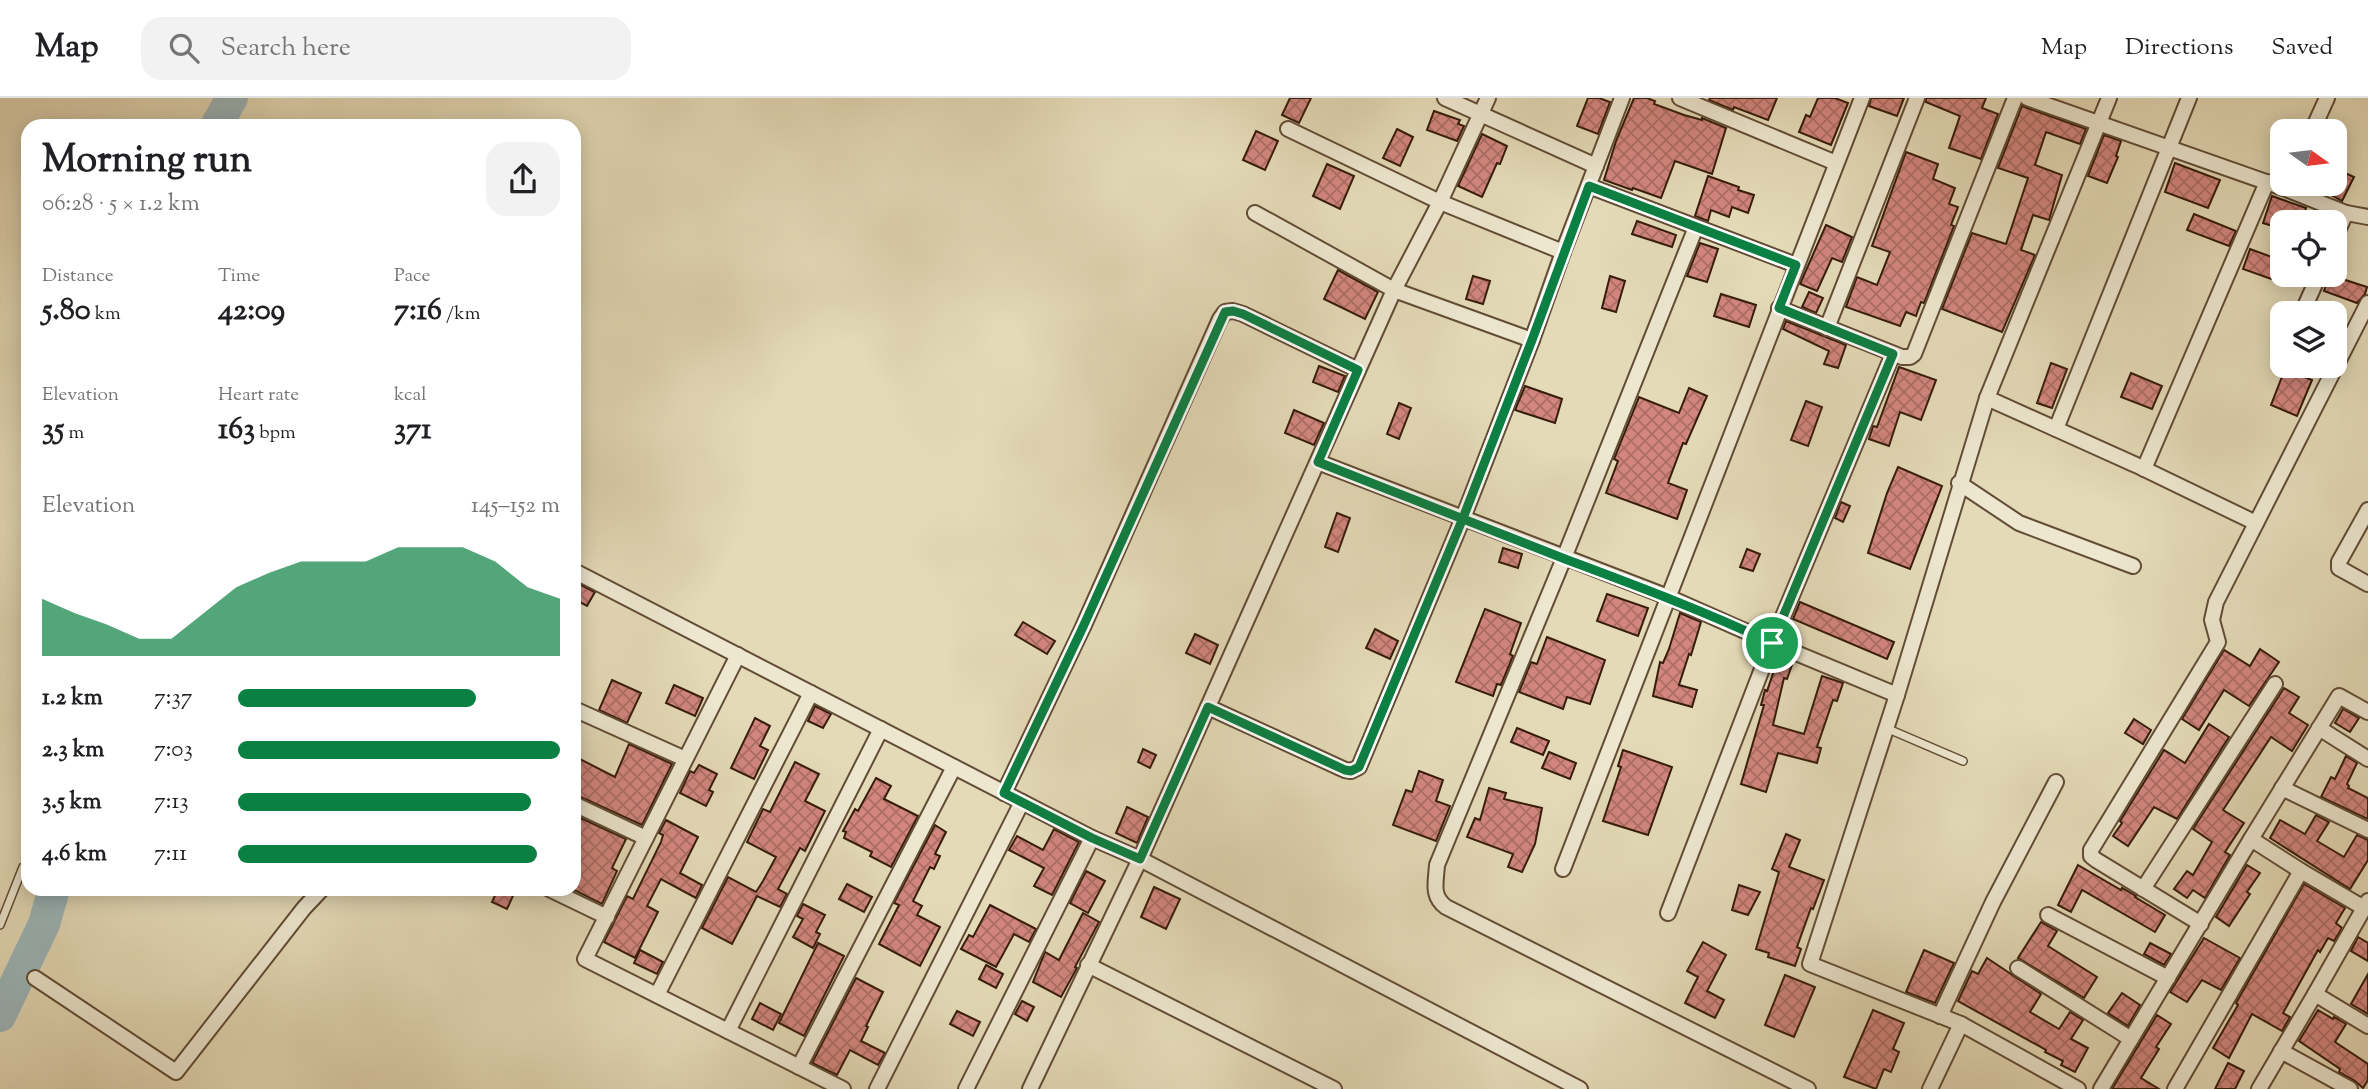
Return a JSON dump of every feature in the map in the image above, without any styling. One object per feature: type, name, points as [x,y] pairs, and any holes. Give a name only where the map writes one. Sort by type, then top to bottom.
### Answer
[{"type":"street","points":[[1445,98],[1595,166]]},
{"type":"street","points":[[1034,1088],[1088,965],[1140,859],[1394,290],[1440,202],[1489,98]]},
{"type":"street","points":[[1208,707],[1338,767],[1356,770],[1362,763],[1463,518],[1622,98]]},
{"type":"street","points":[[1680,98],[1836,163]]},
{"type":"street","points":[[1563,869],[1861,98]]},
{"type":"street","points":[[1827,328],[1917,98]]},
{"type":"street","points":[[1779,308],[1893,354],[1910,357],[1916,350],[2015,98]]},
{"type":"street","points":[[2027,98],[2270,183]]},
{"type":"street","points":[[2078,1089],[1961,1024],[1810,964],[1897,695],[1959,483],[1987,398],[2109,98]]},
{"type":"street","points":[[2056,429],[2189,98]]},
{"type":"street","points":[[2317,119],[2327,98]]},
{"type":"street","points":[[1288,129],[1440,202],[1563,251]]},
{"type":"street","points":[[2144,469],[2267,183]]},
{"type":"street","points":[[1589,186],[1796,265]]},
{"type":"street","points":[[2309,196],[2339,210]]},
{"type":"street","points":[[1255,213],[1394,290],[1532,340]]},
{"type":"street","points":[[2347,213],[2368,217]]},
{"type":"street","points":[[1696,227],[1564,558],[1437,865],[1435,892],[1438,902],[1808,1089]]},
{"type":"street","points":[[2201,924],[2096,860],[2091,856],[2091,850],[2218,642],[2212,620],[2216,602],[2368,303]]},
{"type":"street","points":[[1004,793],[1083,627],[1225,312],[1243,314],[1358,370]]},
{"type":"street","points":[[1668,913],[1772,643],[1893,354]]},
{"type":"street","points":[[1987,398],[2256,523]]},
{"type":"street","points":[[1318,462],[1668,597],[1897,695]]},
{"type":"street","points":[[1959,483],[2019,523],[2133,566]]},
{"type":"street","points":[[2368,510],[2339,562],[2339,568],[2368,584]]},
{"type":"street","points":[[581,575],[1092,838],[1140,859],[1580,1089]]},
{"type":"street","points":[[738,655],[585,959],[843,1089]]},
{"type":"street","points":[[2143,889],[2275,684]]},
{"type":"street","points":[[657,995],[811,693]]},
{"type":"street","points":[[2101,1089],[2340,695],[2368,712]]},
{"type":"street","points":[[581,712],[685,759]]},
{"type":"street","points":[[2319,728],[2368,759]]},
{"type":"street","points":[[728,1031],[881,729]]},
{"type":"street","points":[[799,1067],[954,767]]},
{"type":"street","points":[[1940,1016],[1993,902],[2056,782]]},
{"type":"street","points":[[2282,788],[2368,830]]},
{"type":"street","points":[[877,1089],[1022,802]]},
{"type":"street","points":[[581,807],[646,838]]},
{"type":"street","points":[[966,1089],[1092,838]]},
{"type":"street","points":[[2251,839],[2301,871],[2366,904],[2259,1089]]},
{"type":"street","points":[[2175,1089],[2301,871]]},
{"type":"street","points":[[35,978],[176,1072],[315,896]]},
{"type":"street","points":[[564,896],[607,917]]},
{"type":"street","points":[[2049,915],[2168,978]]},
{"type":"street","points":[[1088,965],[1334,1089]]},
{"type":"street","points":[[2018,968],[2131,1039]]},
{"type":"street","points":[[2315,995],[2368,1026]]},
{"type":"street","points":[[1930,1089],[1961,1024]]},
{"type":"street","points":[[2281,1051],[2350,1089]]},
{"type":"lane","points":[[1885,728],[1963,761]]},
{"type":"lane","points":[[0,925],[21,872]]},
{"type":"building","points":[[1290,98],[1311,98],[1299,123],[1282,115]]},
{"type":"building","points":[[1588,98],[1610,102],[1598,134],[1577,126]]},
{"type":"building","points":[[1634,98],[1647,98],[1655,101],[1654,104],[1726,128],[1712,174],[1675,161],[1661,198],[1604,180],[1616,141]]},
{"type":"building","points":[[1777,98],[1768,120],[1734,107],[1733,110],[1709,100]]},
{"type":"building","points":[[1818,98],[1835,98],[1848,103],[1831,145],[1799,132],[1806,115],[1810,117]]},
{"type":"building","points":[[1871,98],[1904,98],[1897,116],[1869,106]]},
{"type":"building","points":[[1926,98],[1986,98],[1982,108],[1998,114],[1981,159],[1949,148],[1960,116],[1926,102]]},
{"type":"building","points":[[2022,106],[2086,129],[2080,144],[2046,132],[2035,165],[2062,175],[2049,220],[2033,215],[2021,250],[2035,255],[2002,332],[1942,309],[1972,233],[2006,244],[2028,178],[1998,168]]},
{"type":"building","points":[[1434,111],[1460,120],[1458,124],[1464,126],[1457,141],[1427,130]]},
{"type":"building","points":[[1397,129],[1413,137],[1400,166],[1383,158]]},
{"type":"building","points":[[1256,131],[1278,141],[1265,170],[1243,160]]},
{"type":"building","points":[[1482,134],[1507,146],[1482,197],[1458,186]]},
{"type":"building","points":[[2104,135],[2121,141],[2116,156],[2118,157],[2107,183],[2088,176]]},
{"type":"building","points":[[1906,152],[1938,164],[1933,179],[1955,188],[1949,204],[1958,207],[1951,225],[1954,226],[1924,303],[1921,302],[1916,316],[1906,312],[1900,326],[1846,307],[1857,277],[1877,285],[1890,252],[1872,246]]},
{"type":"building","points":[[2175,163],[2220,180],[2208,208],[2165,192]]},
{"type":"building","points":[[1327,164],[1354,176],[1340,209],[1313,196]]},
{"type":"building","points":[[2347,174],[2354,177],[2347,191]]},
{"type":"building","points":[[1708,176],[1754,195],[1748,213],[1732,207],[1729,217],[1711,210],[1708,221],[1695,216]]},
{"type":"building","points":[[2272,196],[2306,208],[2270,210],[2270,225],[2263,223]]},
{"type":"building","points":[[2194,214],[2236,231],[2229,246],[2187,230]]},
{"type":"building","points":[[1637,221],[1676,235],[1672,247],[1632,234]]},
{"type":"building","points":[[1826,225],[1852,237],[1842,262],[1832,258],[1817,291],[1800,284]]},
{"type":"building","points":[[1700,243],[1718,249],[1707,282],[1687,276]]},
{"type":"building","points":[[2250,249],[2270,256],[2270,279],[2243,269]]},
{"type":"building","points":[[1338,270],[1378,292],[1365,319],[1324,299]]},
{"type":"building","points":[[1473,276],[1490,281],[1483,304],[1466,299]]},
{"type":"building","points":[[1610,276],[1625,281],[1616,312],[1602,308]]},
{"type":"building","points":[[2347,281],[2367,287],[2357,303],[2324,291],[2326,287],[2347,287]]},
{"type":"building","points":[[1809,292],[1823,298],[1816,313],[1802,307]]},
{"type":"building","points":[[1721,294],[1756,305],[1749,327],[1714,316]]},
{"type":"building","points":[[1786,321],[1846,345],[1838,368],[1824,364],[1829,351],[1783,329]]},
{"type":"building","points":[[2051,363],[2067,369],[2052,408],[2037,403]]},
{"type":"building","points":[[1319,366],[1345,376],[1338,392],[1313,382]]},
{"type":"building","points":[[1899,367],[1936,380],[1921,420],[1900,412],[1889,446],[1869,439],[1873,426],[1877,427]]},
{"type":"building","points":[[2131,373],[2162,386],[2152,409],[2121,397]]},
{"type":"building","points":[[2282,378],[2312,380],[2297,416],[2271,405]]},
{"type":"building","points":[[1525,386],[1562,399],[1555,423],[1515,410]]},
{"type":"building","points":[[1689,388],[1707,396],[1686,444],[1683,443],[1668,483],[1687,490],[1677,519],[1606,493],[1618,461],[1614,459],[1639,397],[1679,413]]},
{"type":"building","points":[[1806,401],[1822,407],[1808,446],[1791,440]]},
{"type":"building","points":[[1399,403],[1411,408],[1399,439],[1387,434]]},
{"type":"building","points":[[1294,410],[1324,423],[1314,445],[1285,433]]},
{"type":"building","points":[[1898,467],[1942,486],[1910,569],[1868,553]]},
{"type":"building","points":[[1841,502],[1850,506],[1843,522],[1835,518]]},
{"type":"building","points":[[1337,513],[1350,518],[1338,552],[1325,547]]},
{"type":"building","points":[[1503,548],[1522,554],[1518,568],[1499,562]]},
{"type":"building","points":[[1747,549],[1760,554],[1753,571],[1740,567]]},
{"type":"building","points":[[581,585],[595,592],[587,606],[581,603]]},
{"type":"building","points":[[1607,594],[1648,608],[1638,636],[1597,621]]},
{"type":"building","points":[[1800,602],[1894,642],[1887,659],[1793,619]]},
{"type":"building","points":[[1485,609],[1521,623],[1510,654],[1513,656],[1501,685],[1497,684],[1493,696],[1456,682]]},
{"type":"building","points":[[1680,613],[1701,622],[1679,685],[1697,690],[1692,707],[1653,696],[1660,662],[1663,663],[1669,649]]},
{"type":"building","points":[[1023,622],[1055,641],[1047,654],[1015,635]]},
{"type":"building","points":[[1375,629],[1398,641],[1390,659],[1366,648]]},
{"type":"building","points":[[1195,634],[1218,645],[1210,664],[1186,653]]},
{"type":"building","points":[[1547,637],[1605,660],[1590,704],[1567,697],[1563,709],[1519,692],[1531,662],[1537,664]]},
{"type":"building","points":[[2260,649],[2279,662],[2249,706],[2224,690],[2199,730],[2182,719],[2224,650],[2250,666]]},
{"type":"building","points":[[1779,656],[1789,660],[1788,664],[1792,665],[1787,679],[1784,678],[1773,725],[1804,734],[1822,676],[1843,683],[1837,701],[1833,700],[1817,747],[1821,748],[1817,763],[1778,753],[1766,792],[1741,784],[1764,705],[1761,705],[1765,690],[1767,691]]},
{"type":"building","points":[[612,680],[641,693],[627,723],[599,710]]},
{"type":"building","points":[[674,685],[703,698],[695,716],[666,703]]},
{"type":"building","points":[[2284,688],[2299,697],[2289,713],[2308,725],[2292,751],[2271,737],[2223,810],[2244,823],[2225,852],[2230,855],[2205,898],[2193,890],[2187,898],[2174,889],[2187,871],[2193,875],[2212,842],[2193,829]]},
{"type":"building","points":[[815,706],[831,714],[823,728],[808,721]]},
{"type":"building","points":[[2343,709],[2359,718],[2350,732],[2335,723]]},
{"type":"building","points":[[755,718],[770,726],[760,746],[768,750],[754,779],[731,768]]},
{"type":"building","points":[[2134,719],[2151,730],[2143,744],[2125,733]]},
{"type":"building","points":[[2209,724],[2229,737],[2177,819],[2154,807],[2128,846],[2113,836],[2164,750],[2185,763]]},
{"type":"building","points":[[1517,728],[1549,741],[1543,755],[1511,742]]},
{"type":"building","points":[[629,744],[672,764],[642,825],[581,797],[581,760],[615,777]]},
{"type":"building","points":[[1143,749],[1156,755],[1150,768],[1138,762]]},
{"type":"building","points":[[1623,750],[1672,767],[1648,835],[1603,821],[1621,767],[1618,766]]},
{"type":"building","points":[[1549,752],[1576,763],[1570,779],[1542,768]]},
{"type":"building","points":[[2346,756],[2357,763],[2347,784],[2348,788],[2368,798],[2368,819],[2321,797],[2331,777],[2335,779]]},
{"type":"building","points":[[795,762],[819,774],[805,801],[825,811],[805,851],[800,848],[778,889],[787,894],[780,907],[757,896],[732,944],[702,928],[728,877],[756,892],[763,881],[776,857],[747,842],[763,809],[770,812]]},
{"type":"building","points":[[699,765],[717,774],[709,790],[713,792],[706,806],[680,793],[690,771],[694,773]]},
{"type":"building","points":[[1419,771],[1443,780],[1436,801],[1450,806],[1436,841],[1393,825],[1406,790],[1412,792]]},
{"type":"building","points":[[876,778],[891,786],[884,799],[918,816],[891,867],[870,856],[872,852],[844,838],[846,832],[843,831],[855,809],[858,811]]},
{"type":"building","points":[[1489,788],[1506,793],[1504,799],[1542,808],[1535,844],[1522,872],[1508,867],[1513,854],[1467,837],[1475,818],[1480,820]]},
{"type":"building","points":[[1127,807],[1148,817],[1137,843],[1116,833]]},
{"type":"building","points":[[2316,815],[2329,822],[2317,841],[2344,857],[2357,835],[2368,840],[2368,860],[2350,889],[2270,838],[2280,820],[2305,834]]},
{"type":"building","points":[[581,818],[626,839],[612,868],[617,871],[602,904],[581,894]]},
{"type":"building","points":[[666,820],[698,837],[680,873],[702,885],[696,898],[661,879],[647,906],[658,912],[635,958],[604,942],[627,896],[633,899],[661,842],[663,835],[659,833]]},
{"type":"building","points":[[935,825],[946,832],[935,854],[940,856],[934,869],[930,867],[913,901],[922,906],[917,915],[940,927],[920,966],[879,944],[899,905],[894,903]]},
{"type":"building","points":[[1054,829],[1079,842],[1052,895],[1034,886],[1044,868],[1009,850],[1017,836],[1043,850]]},
{"type":"building","points":[[1786,834],[1800,840],[1789,867],[1824,880],[1797,947],[1801,949],[1795,966],[1768,957],[1769,953],[1756,949],[1779,872],[1772,869]]},
{"type":"building","points":[[2078,865],[2165,915],[2155,932],[2082,890],[2071,912],[2058,905]]},
{"type":"building","points":[[2247,865],[2260,873],[2229,926],[2216,917]]},
{"type":"building","points":[[1086,871],[1105,881],[1088,913],[1070,903]]},
{"type":"building","points":[[847,884],[872,897],[864,912],[839,899]]},
{"type":"building","points":[[2304,884],[2345,908],[2336,923],[2342,928],[2334,941],[2328,938],[2320,952],[2318,950],[2283,1013],[2290,1017],[2282,1031],[2252,1014],[2229,1058],[2213,1048]]},
{"type":"building","points":[[1739,885],[1760,892],[1748,915],[1732,910]]},
{"type":"building","points":[[1154,887],[1180,899],[1166,929],[1141,917]]},
{"type":"building","points":[[495,896],[513,896],[507,909],[492,902]]},
{"type":"building","points":[[803,904],[825,915],[816,932],[820,934],[813,948],[793,937],[803,919],[797,916]]},
{"type":"building","points":[[990,905],[1036,929],[1029,942],[1014,934],[996,967],[961,949],[969,935],[973,937]]},
{"type":"building","points":[[1083,913],[1099,922],[1061,997],[1033,982],[1045,952],[1059,960]]},
{"type":"building","points":[[2041,922],[2057,931],[2048,946],[2097,977],[2084,998],[2018,958]]},
{"type":"building","points":[[2358,937],[2368,943],[2368,961],[2351,951]]},
{"type":"building","points":[[2204,938],[2240,958],[2221,990],[2202,980],[2187,1002],[2170,992]]},
{"type":"building","points":[[1703,942],[1726,955],[1707,991],[1724,1000],[1715,1018],[1685,1003],[1698,977],[1687,971]]},
{"type":"building","points":[[818,943],[844,956],[804,1036],[779,1023]]},
{"type":"building","points":[[2150,943],[2171,954],[2164,965],[2144,954]]},
{"type":"building","points":[[640,950],[663,962],[657,974],[634,963]]},
{"type":"building","points":[[1924,950],[1954,963],[1935,1003],[1906,992]]},
{"type":"building","points":[[1987,958],[2041,994],[2030,1012],[2059,1029],[2070,1012],[2083,1020],[2071,1039],[2088,1048],[2075,1072],[2061,1065],[2063,1061],[2045,1052],[2046,1050],[1958,1001],[1972,971],[1978,974]]},
{"type":"building","points":[[986,965],[1003,974],[996,988],[979,979]]},
{"type":"building","points":[[2368,974],[2368,1014],[2351,1004]]},
{"type":"building","points":[[1785,975],[1815,987],[1794,1037],[1765,1025]]},
{"type":"building","points":[[856,978],[883,992],[861,1041],[885,1053],[878,1065],[850,1050],[837,1075],[812,1063]]},
{"type":"building","points":[[2122,993],[2140,1005],[2128,1026],[2108,1013]]},
{"type":"building","points":[[1022,1001],[1034,1007],[1027,1021],[1015,1014]]},
{"type":"building","points":[[760,1003],[781,1014],[773,1030],[752,1019]]},
{"type":"building","points":[[1873,1010],[1904,1023],[1893,1049],[1899,1052],[1891,1072],[1884,1069],[1876,1089],[1844,1077]]},
{"type":"building","points":[[2318,1010],[2346,1024],[2335,1042],[2368,1064],[2368,1080],[2363,1088],[2299,1041]]},
{"type":"building","points":[[957,1011],[980,1022],[973,1036],[950,1024]]},
{"type":"building","points":[[2157,1015],[2171,1024],[2141,1078],[2159,1089],[2112,1089]]},
{"type":"building","points":[[2228,1063],[2244,1071],[2235,1089],[2215,1089]]},
{"type":"waterway","points":[[220,119],[232,98]]},
{"type":"waterway","points":[[0,1016],[44,924],[52,896]]},
{"type":"route","points":[[1772,643],[1668,597],[1564,558],[1463,518],[1318,462],[1358,370],[1243,314],[1225,312],[1083,627],[1004,793],[1140,859],[1208,707],[1345,770],[1356,770],[1359,767],[1463,518],[1589,186],[1796,265],[1779,308],[1893,354],[1772,643]]}]
